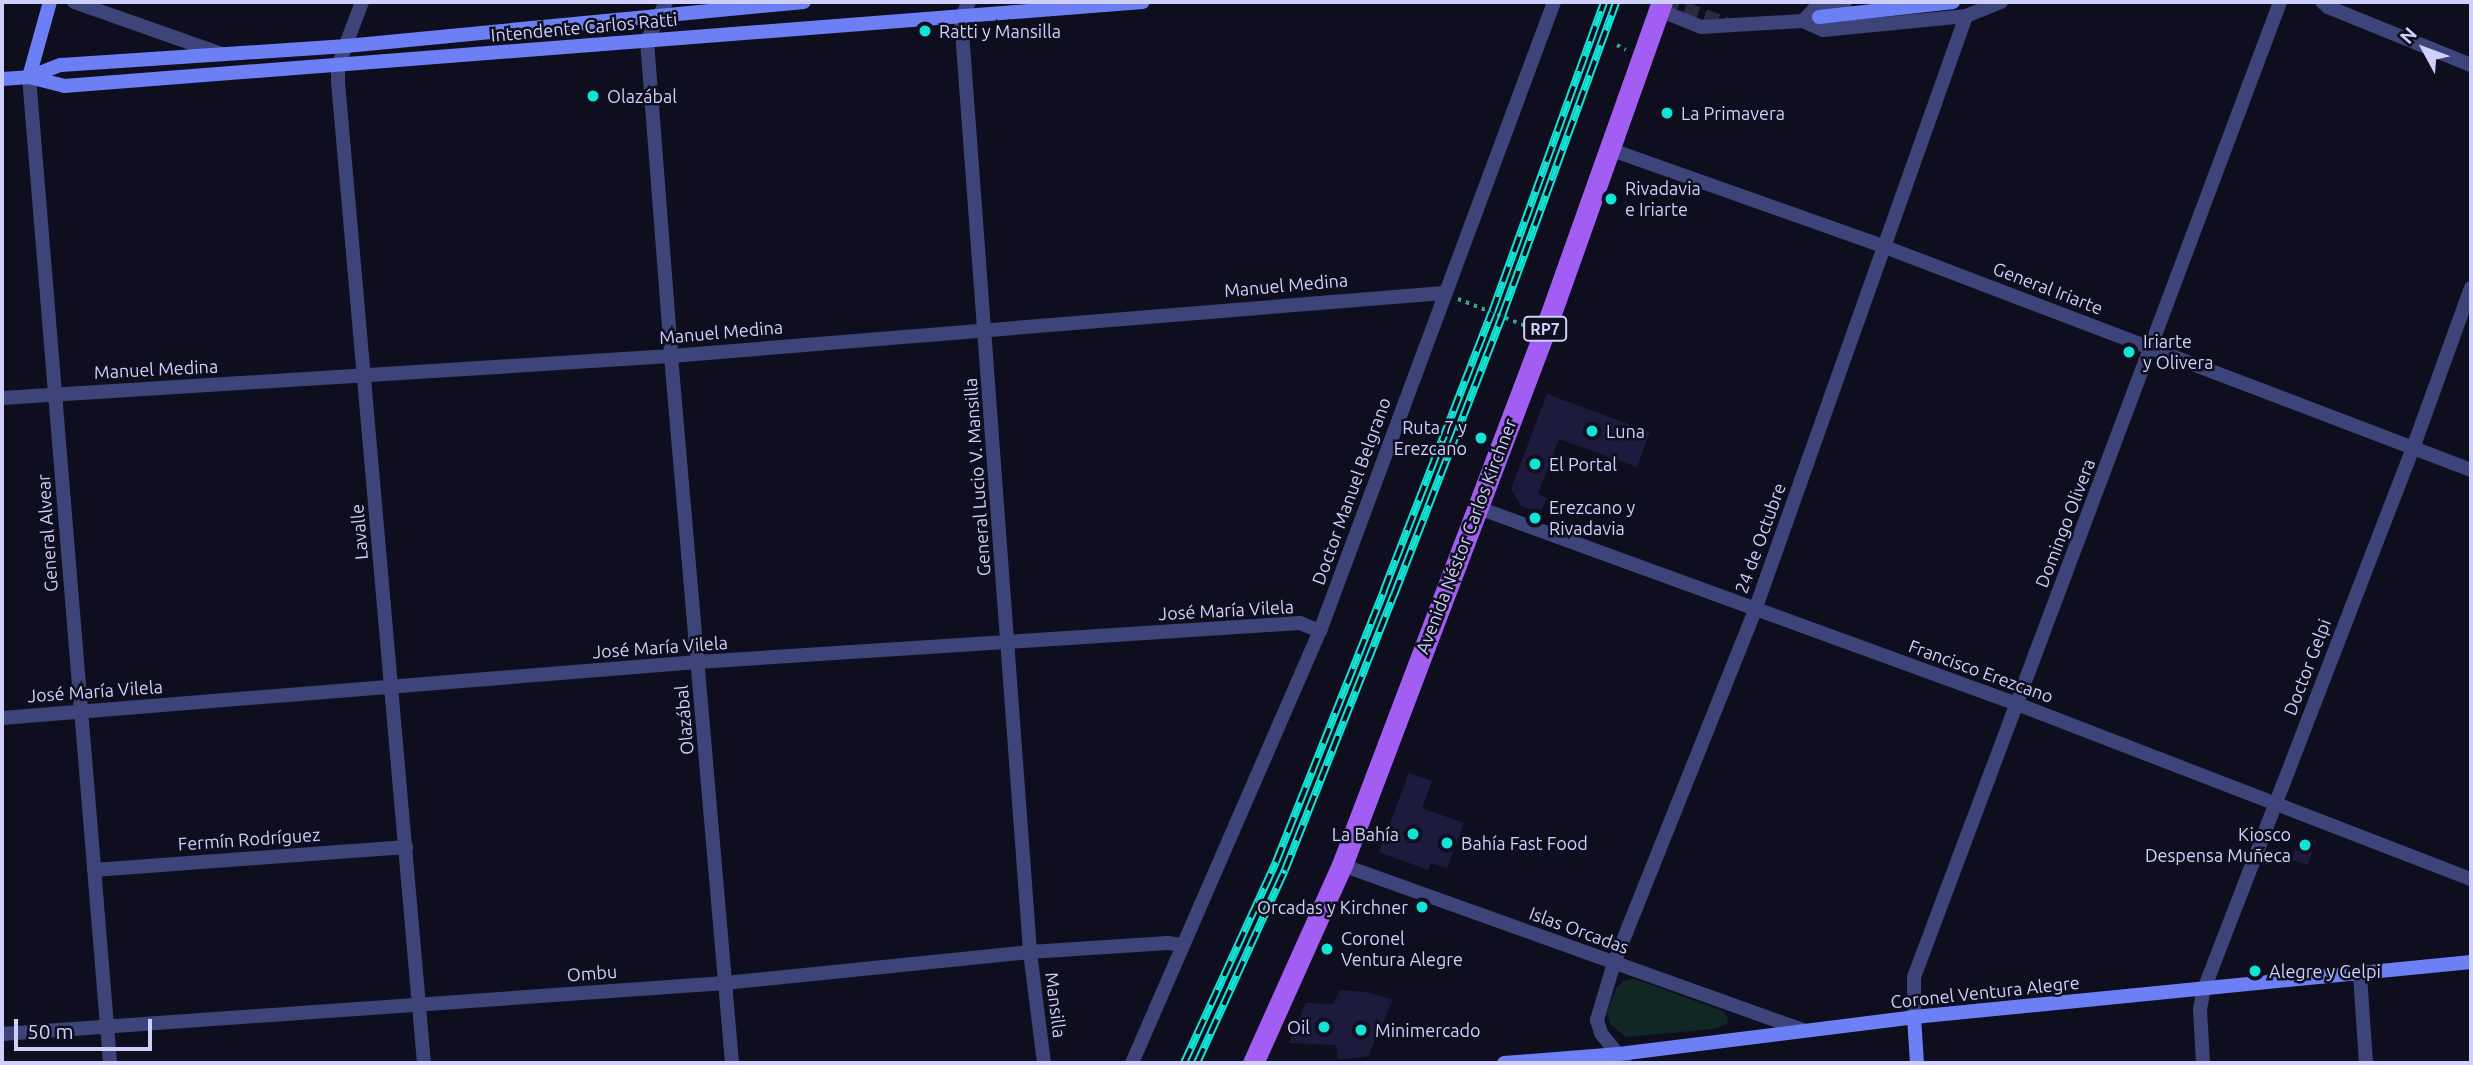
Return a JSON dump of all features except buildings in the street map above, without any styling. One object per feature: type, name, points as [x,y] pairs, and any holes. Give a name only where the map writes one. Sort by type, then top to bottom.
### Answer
[{"type":"main road","name":"General Alvear","points":[[29,77],[50,2]]},
{"type":"main road","name":"Intendente Carlos Ratti","points":[[2,79],[29,77],[61,65],[346,46],[664,8],[804,2]]},
{"type":"main road","name":"Intendente Carlos Ratti","points":[[29,77],[64,86],[1143,2]]},
{"type":"main road","points":[[1819,17],[1948,2]]},
{"type":"main road","name":"Avenida Néstor Carlos Kirchner","points":[[1253,1063],[1342,865],[1544,333],[1660,6]]},
{"type":"main road","name":"Coronel Ventura Alegre","points":[[1504,1063],[1622,1058],[1803,1030],[1914,1017],[2471,962]]},
{"type":"main road","name":"Domingo Olivera","points":[[1914,1017],[1917,1063]]},
{"type":"street","points":[[74,2],[222,54]]},
{"type":"street","name":"Lavalle","points":[[362,2],[338,66],[424,1063]]},
{"type":"street","points":[[961,18],[969,2]]},
{"type":"street","name":"Doctor Manuel Belgrano","points":[[1132,1063],[1320,631],[1443,293],[1554,2]]},
{"type":"street","points":[[1803,22],[1818,5],[1845,2]]},
{"type":"street","points":[[1660,6],[1701,27],[1803,22],[1823,30],[1966,16],[2001,2]]},
{"type":"street","name":"Domingo Olivera","points":[[1914,1017],[1914,977],[2153,348],[2280,2]]},
{"type":"street","points":[[2322,2],[2328,7],[2471,65]]},
{"type":"street","points":[[648,41],[664,8]]},
{"type":"street","name":"24 de Octubre","points":[[1622,1058],[1601,1033],[1597,1020],[1614,964],[1755,610],[1966,16]]},
{"type":"street","name":"General Lucio V. Mansilla","points":[[961,18],[1030,952]]},
{"type":"street","name":"Olazábal","points":[[648,41],[671,356],[732,1063]]},
{"type":"street","name":"General Alvear","points":[[29,77],[110,1063]]},
{"type":"street","name":"General Iriarte","points":[[1609,149],[1885,247],[2471,470]]},
{"type":"street","name":"Doctor Gelpi","points":[[2203,1063],[2200,1009],[2204,989],[2413,448],[2471,288]]},
{"type":"street","name":"Manuel Medina","points":[[2,398],[671,356],[1443,293]]},
{"type":"street","name":"Francisco Erezcano","points":[[1476,507],[2017,704],[2471,879]]},
{"type":"street","name":"José María Vilela","points":[[2,718],[698,662],[1009,644],[1300,623],[1320,631]]},
{"type":"street","name":"Fermín Rodríguez","points":[[94,870],[406,847]]},
{"type":"street","name":"Islas Orcadas","points":[[1342,865],[1803,1030]]},
{"type":"street","name":"Ombu","points":[[2,1034],[725,983],[1030,952],[1168,943],[1183,945]]},
{"type":"street","name":"Mansilla","points":[[1030,952],[1044,1063]]},
{"type":"street","points":[[2360,975],[2366,1063]]},
{"type":"path","points":[[1443,293],[1544,333]]},
{"type":"green space","points":[[1635,979],[1723,1011],[1728,1018],[1727,1024],[1713,1029],[1626,1037],[1610,1024],[1607,1013],[1616,988],[1623,981]]},
{"type":"tunnel","points":[[1665,2],[1726,24]]},
{"type":"railway","points":[[1184,1063],[1276,862],[1384,590],[1492,312],[1604,2]]},
{"type":"railway","points":[[1197,1063],[1285,870],[1394,595],[1502,316],[1616,2]]},
{"type":"place","name":"Ratti y Mansilla","points":[[925,31]]},
{"type":"place","name":"Olazábal","points":[[593,96]]},
{"type":"place","name":"La Primavera","points":[[1667,113]]},
{"type":"place","name":"Rivadavia e Iriarte","points":[[1611,199]]},
{"type":"place","name":"Iriarte y Olivera","points":[[2129,352]]},
{"type":"place","name":"Luna","points":[[1592,431]]},
{"type":"place","name":"Ruta 7 y Erezcano","points":[[1481,438]]},
{"type":"place","name":"El Portal","points":[[1535,464]]},
{"type":"place","name":"Erezcano y Rivadavia","points":[[1535,518]]},
{"type":"place","name":"La Bahía","points":[[1413,834]]},
{"type":"place","name":"Bahía Fast Food","points":[[1447,843]]},
{"type":"place","name":"Kiosco Despensa Muñeca","points":[[2305,845]]},
{"type":"place","name":"Orcadas y Kirchner","points":[[1422,907]]},
{"type":"place","name":"Coronel Ventura Alegre","points":[[1327,949]]},
{"type":"place","name":"Alegre y Gelpi","points":[[2255,971]]},
{"type":"place","name":"Oil","points":[[1324,1027]]},
{"type":"place","name":"Minimercado","points":[[1361,1030]]}]
